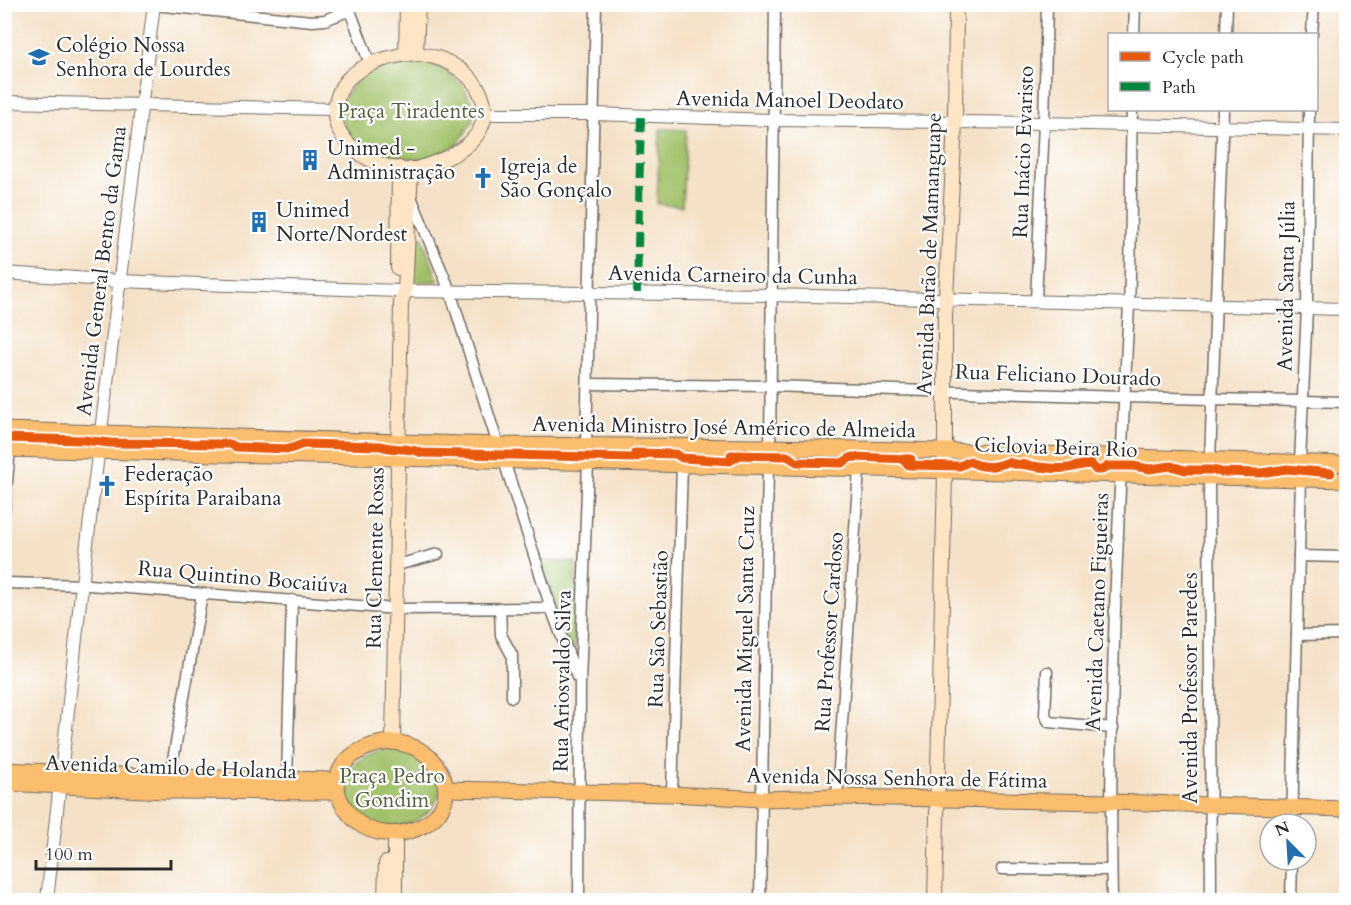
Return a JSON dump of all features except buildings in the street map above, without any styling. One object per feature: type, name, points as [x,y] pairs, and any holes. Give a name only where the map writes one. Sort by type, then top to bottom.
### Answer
[{"type":"main road","points":[[407,4],[411,54]]},
{"type":"main road","points":[[411,54],[418,4]]},
{"type":"main road","name":"Avenida Barão de Mamanguape","points":[[935,900],[945,472],[946,299],[955,123],[956,4]]},
{"type":"main road","points":[[411,54],[441,61],[460,70],[481,92],[485,102],[485,114],[476,138],[467,146],[434,164],[405,169],[376,163],[355,150],[342,136],[336,123],[334,109],[339,93],[347,80],[370,64],[411,54]]},
{"type":"main road","name":"Rua Clemente Rosas","points":[[401,295],[411,197],[405,169]]},
{"type":"main road","name":"Rua Clemente Rosas","points":[[393,742],[397,609],[397,459],[405,169]]},
{"type":"main road","name":"Avenida Ministro José Américo de Almeida","points":[[4,430],[586,447],[770,447],[945,451],[1347,464]]},
{"type":"main road","name":"Avenida Ministro José Américo de Almeida","points":[[7,449],[1347,480]]},
{"type":"main road","points":[[393,742],[412,746],[430,757],[440,771],[447,789],[441,808],[428,823],[411,830],[391,834],[374,832],[357,822],[344,808],[336,786],[345,763],[359,751],[375,744],[393,742]]},
{"type":"main road","name":"Avenida Camilo de Holanda","points":[[4,770],[164,791],[336,786]]},
{"type":"main road","name":"Avenida Camilo de Holanda","points":[[4,783],[59,778],[170,777],[287,780],[336,786]]},
{"type":"main road","name":"Avenida Nossa Senhora de Fátima","points":[[447,789],[762,798],[837,797],[1112,802],[1210,806],[1259,812]]},
{"type":"main road","name":"Avenida Nossa Senhora de Fátima","points":[[1318,813],[1347,809]]},
{"type":"main road","points":[[385,900],[391,834]]},
{"type":"main road","points":[[391,834],[395,900]]},
{"type":"street","points":[[586,447],[596,4]]},
{"type":"street","points":[[770,447],[775,4]]},
{"type":"street","name":"Rua Inácio Evaristo","points":[[1036,300],[1047,4]]},
{"type":"street","points":[[1134,33],[1135,4]]},
{"type":"street","points":[[1226,33],[1227,4]]},
{"type":"street","points":[[1312,33],[1314,4]]},
{"type":"street","points":[[154,5],[312,21],[325,20],[349,7],[370,64]]},
{"type":"street","name":"Avenida General Bento da Gama","points":[[47,900],[82,584],[154,5]]},
{"type":"street","points":[[4,102],[334,109]]},
{"type":"street","name":"Avenida Caetano Figueiras","points":[[1112,900],[1113,728],[1120,475],[1129,302],[1132,111]]},
{"type":"street","points":[[1210,460],[1223,111]]},
{"type":"street","name":"Avenida Santa Júlia","points":[[1300,462],[1307,308],[1309,111]]},
{"type":"street","name":"Avenida Manoel Deodato","points":[[485,114],[594,114],[773,120],[1347,130]]},
{"type":"street","name":"Rua Clemente Rosas","points":[[411,197],[450,291],[498,445]]},
{"type":"street","name":"Avenida Carneiro da Cunha","points":[[4,273],[401,295],[450,291],[589,292],[1129,302],[1347,309]]},
{"type":"street","name":"Rua Feliciano Dourado","points":[[588,384],[769,386],[1124,398],[1347,402]]},
{"type":"street","points":[[4,512],[7,449]]},
{"type":"street","points":[[504,461],[551,608],[580,683]]},
{"type":"street","name":"Rua Ariosvaldo Silva","points":[[579,900],[580,683],[588,462]]},
{"type":"street","name":"Rua São Sebastião","points":[[672,794],[682,465]]},
{"type":"street","name":"Avenida Miguel Santa Cruz","points":[[760,900],[768,467]]},
{"type":"street","name":"Rua Professor Cardoso","points":[[837,797],[859,469]]},
{"type":"street","name":"Avenida Professor Paredes","points":[[1209,476],[1210,900]]},
{"type":"street","points":[[1292,812],[1301,478]]},
{"type":"street","points":[[397,565],[438,554]]},
{"type":"street","points":[[1299,556],[1347,557]]},
{"type":"street","name":"Rua Quintino Bocaiúva","points":[[4,583],[82,584],[397,609],[551,608]]},
{"type":"street","points":[[170,777],[202,594]]},
{"type":"street","points":[[287,780],[292,600]]},
{"type":"street","points":[[500,608],[501,635],[512,655],[512,697]]},
{"type":"street","points":[[1296,635],[1347,634]]},
{"type":"street","points":[[1047,672],[1045,715],[1049,722],[1113,728]]},
{"type":"street","points":[[1002,869],[1111,870]]},
{"type":"street","points":[[1291,900],[1292,872]]},
{"type":"green space","name":"Praça Tiradentes","points":[[419,61],[443,68],[462,85],[472,103],[473,120],[458,144],[446,152],[424,159],[382,158],[364,151],[347,134],[339,109],[344,97],[362,76],[374,69]]},
{"type":"green space","points":[[660,129],[686,130],[682,206],[657,204]]},
{"type":"green space","points":[[419,234],[438,281],[411,282],[414,238]]},
{"type":"green space","points":[[539,561],[576,562],[575,663]]},
{"type":"green space","name":"Praça Pedro Gondim","points":[[384,747],[400,748],[424,757],[435,769],[440,781],[440,793],[427,813],[416,820],[403,826],[378,829],[349,809],[344,780],[355,764]]},
{"type":"marked path","points":[[637,293],[641,116]]},
{"type":"cycle path","points":[[4,438],[110,443],[230,444],[236,447],[290,449],[303,444],[381,446],[422,453],[633,458],[646,454]]},
{"type":"cycle path","points":[[635,453],[676,454],[682,458],[730,461],[740,455]]},
{"type":"cycle path","points":[[731,455],[787,456],[797,462],[842,463],[852,457],[911,459]]},
{"type":"cycle path","name":"Ciclovia Beira Rio","points":[[902,459],[909,465],[960,466],[970,461],[984,466],[1008,462],[1057,469],[1091,464],[1096,470],[1102,470],[1108,466],[1150,469],[1171,466],[1185,470],[1221,472],[1260,473],[1287,469],[1331,473]]},
{"type":"place","name":"Colégio Nossa Senhora de Lourdes","points":[[39,57]]},
{"type":"place","name":"Unimed - Administração","points":[[310,160]]},
{"type":"place","name":"Igreja de São Gonçalo","points":[[483,178]]},
{"type":"place","name":"Unimed Norte/Nordest","points":[[259,222]]},
{"type":"place","name":"Federação Espírita Paraibana","points":[[107,486]]}]
